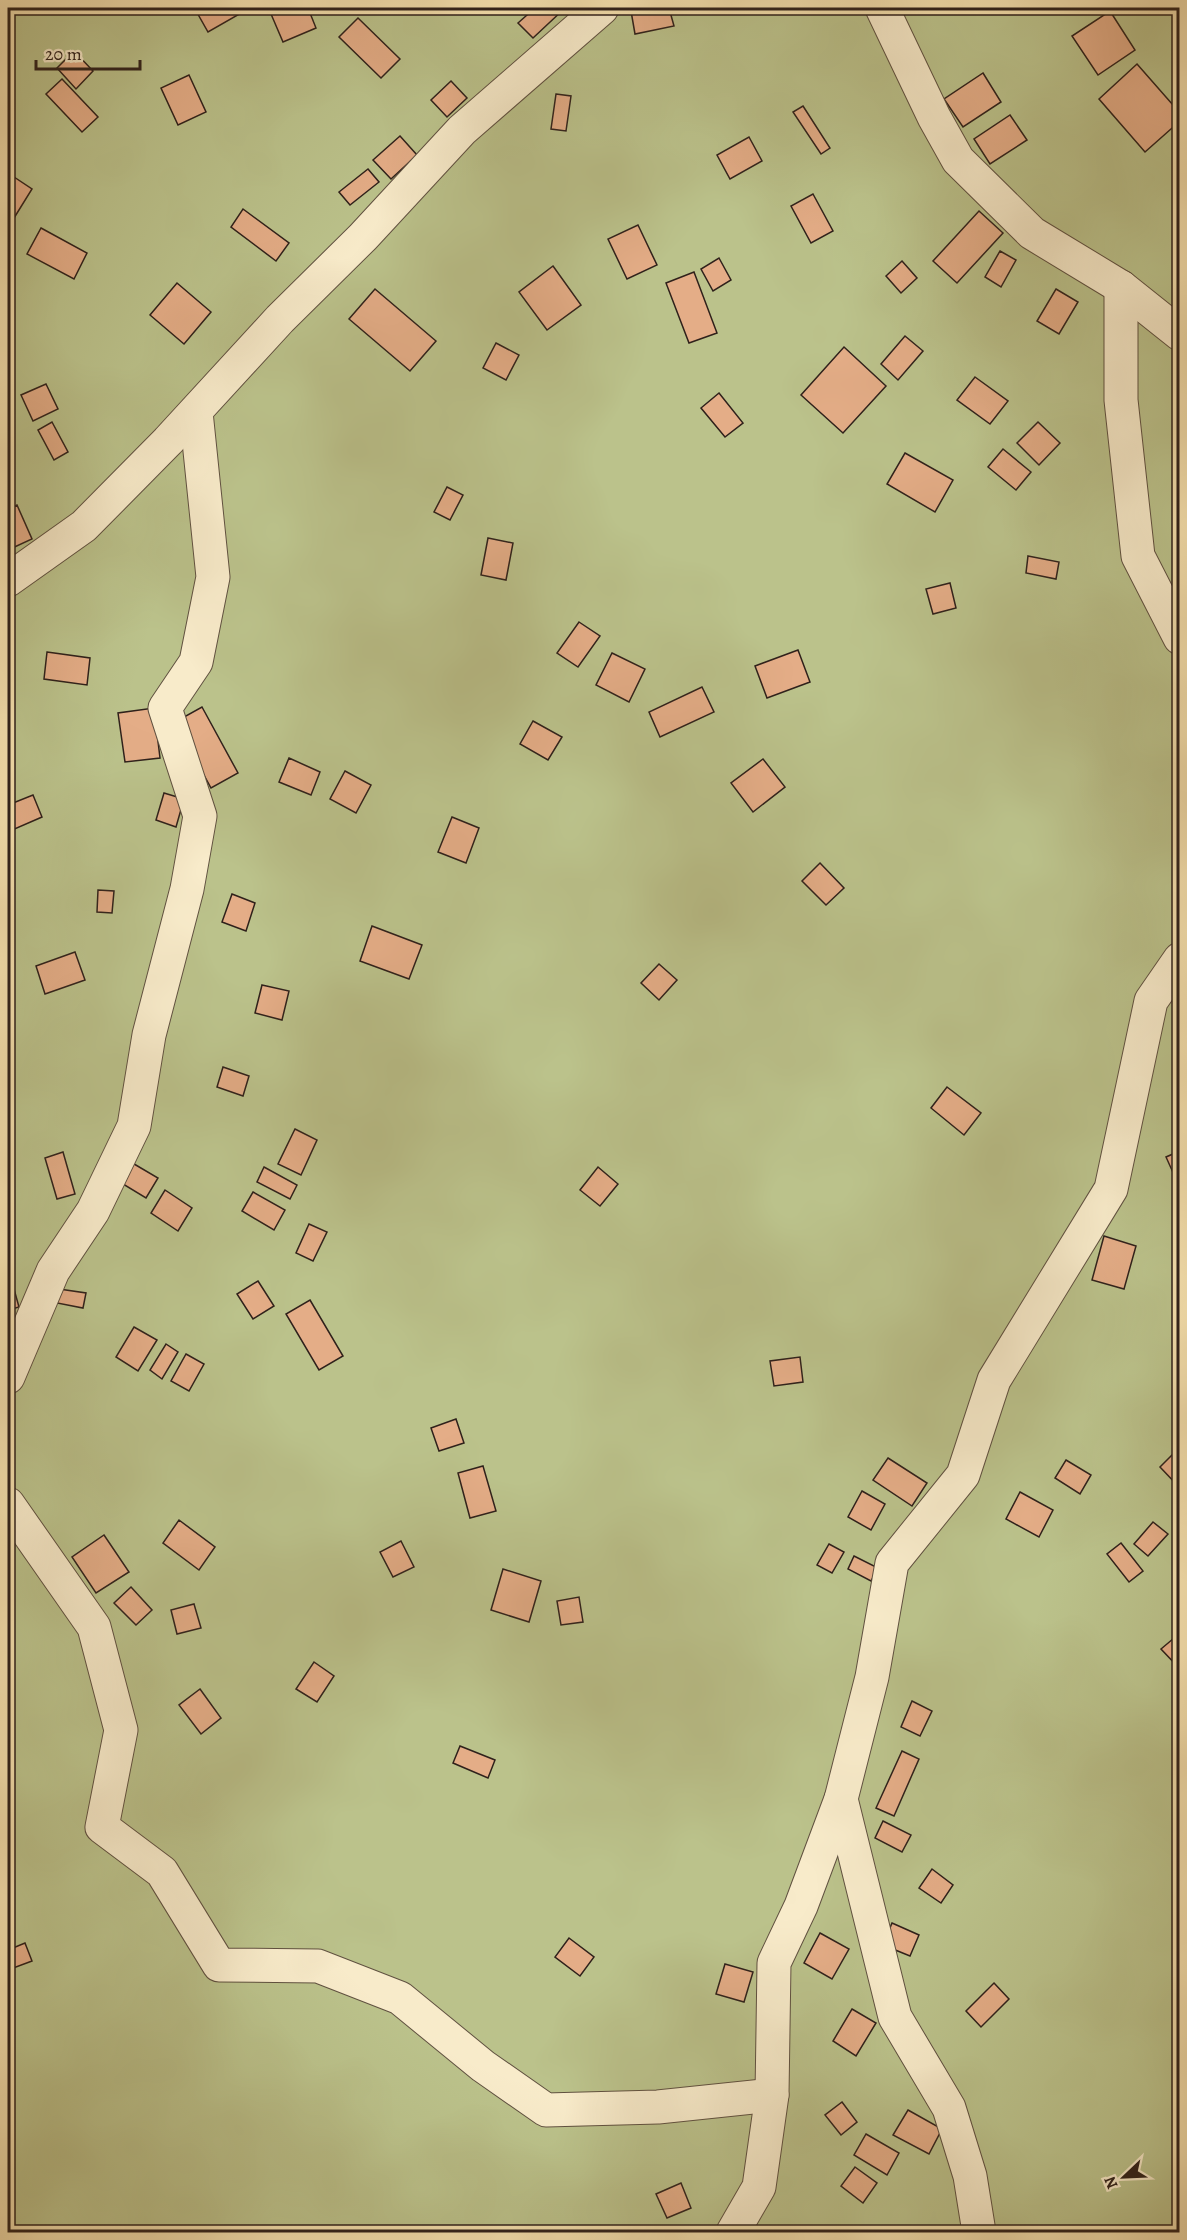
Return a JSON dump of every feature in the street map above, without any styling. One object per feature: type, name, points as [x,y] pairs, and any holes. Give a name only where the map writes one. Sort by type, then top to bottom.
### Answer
[{"type":"street","points":[[8,580],[84,526],[196,412],[280,319],[363,237],[462,130],[602,8]]},
{"type":"street","points":[[882,8],[934,117],[958,160],[1032,233],[1121,287],[1179,334]]},
{"type":"street","points":[[1121,287],[1121,400],[1138,556],[1179,638]]},
{"type":"street","points":[[8,1377],[52,1271],[93,1211],[134,1126],[149,1035],[187,889],[200,816],[165,708],[196,662],[213,577],[196,412]]},
{"type":"street","points":[[733,2232],[759,2187],[772,2095],[774,1963],[801,1906],[841,1799],[872,1677],[892,1563],[963,1475],[994,1380],[1111,1189],[1151,1001],[1179,959]]},
{"type":"street","points":[[8,1504],[94,1627],[122,1730],[102,1827],[162,1872],[219,1965],[318,1966],[400,1998],[483,2066],[546,2110],[658,2107],[772,2095]]},
{"type":"street","points":[[841,1799],[895,2017],[949,2108],[970,2176],[979,2232]]},
{"type":"green space","points":[[8,8],[1179,8],[1179,2232],[8,2232]]},
{"type":"building","points":[[241,8],[243,12],[208,32],[195,9]]},
{"type":"building","points":[[287,8],[308,8],[316,28],[283,42],[271,14]]},
{"type":"building","points":[[535,8],[565,8],[533,38],[518,23]]},
{"type":"building","points":[[646,8],[669,8],[674,26],[635,34],[631,11]]},
{"type":"building","points":[[1110,11],[1135,50],[1098,75],[1072,36]]},
{"type":"building","points":[[358,18],[400,59],[381,78],[339,37]]},
{"type":"building","points":[[74,51],[93,71],[76,89],[57,68]]},
{"type":"building","points":[[1137,64],[1180,113],[1180,121],[1145,152],[1099,99]]},
{"type":"building","points":[[983,73],[1001,102],[963,127],[944,99]]},
{"type":"building","points":[[189,75],[206,112],[178,125],[161,88]]},
{"type":"building","points":[[62,79],[98,117],[82,132],[46,94]]},
{"type":"building","points":[[451,81],[467,98],[447,117],[431,100]]},
{"type":"building","points":[[556,94],[571,96],[566,131],[551,129]]},
{"type":"building","points":[[803,106],[830,148],[821,154],[793,112]]},
{"type":"building","points":[[1010,115],[1027,140],[990,164],[974,139]]},
{"type":"building","points":[[400,136],[417,155],[391,179],[373,160]]},
{"type":"building","points":[[749,137],[762,161],[730,179],[717,155]]},
{"type":"building","points":[[368,169],[379,182],[350,205],[339,192]]},
{"type":"building","points":[[8,173],[32,189],[14,218],[8,213]]},
{"type":"building","points":[[813,194],[833,231],[811,243],[791,206]]},
{"type":"building","points":[[243,209],[289,243],[276,261],[231,227]]},
{"type":"building","points":[[979,211],[1003,233],[957,283],[933,261]]},
{"type":"building","points":[[638,225],[657,265],[627,279],[608,239]]},
{"type":"building","points":[[41,228],[87,253],[74,279],[27,254]]},
{"type":"building","points":[[1000,251],[1016,260],[1001,287],[985,277]]},
{"type":"building","points":[[719,258],[731,280],[713,291],[701,269]]},
{"type":"building","points":[[902,261],[917,278],[901,293],[886,276]]},
{"type":"building","points":[[553,266],[581,305],[547,330],[519,292]]},
{"type":"building","points":[[694,272],[717,333],[689,343],[666,283]]},
{"type":"building","points":[[177,283],[211,312],[184,344],[150,315]]},
{"type":"building","points":[[375,289],[436,341],[410,371],[349,319]]},
{"type":"building","points":[[1056,289],[1078,302],[1059,334],[1037,321]]},
{"type":"building","points":[[905,336],[923,351],[898,380],[881,364]]},
{"type":"building","points":[[496,343],[519,355],[506,380],[483,368]]},
{"type":"building","points":[[844,347],[886,386],[843,433],[801,395]]},
{"type":"building","points":[[975,377],[1008,401],[990,424],[957,400]]},
{"type":"building","points":[[46,384],[58,409],[33,421],[21,395]]},
{"type":"building","points":[[719,393],[743,423],[725,437],[701,408]]},
{"type":"building","points":[[52,422],[68,452],[54,460],[38,430]]},
{"type":"building","points":[[1038,422],[1060,443],[1039,465],[1017,443]]},
{"type":"building","points":[[1003,449],[1031,472],[1016,490],[988,467]]},
{"type":"building","points":[[905,453],[953,480],[935,512],[887,484]]},
{"type":"building","points":[[447,487],[463,495],[450,520],[434,512]]},
{"type":"building","points":[[17,505],[32,539],[8,550],[8,509]]},
{"type":"building","points":[[488,538],[513,543],[506,580],[481,575]]},
{"type":"building","points":[[1028,556],[1059,562],[1056,579],[1026,573]]},
{"type":"building","points":[[950,583],[956,608],[933,614],[926,589]]},
{"type":"building","points":[[579,622],[600,636],[578,667],[557,653]]},
{"type":"building","points":[[798,650],[810,682],[767,698],[755,666]]},
{"type":"building","points":[[47,652],[90,658],[87,685],[44,679]]},
{"type":"building","points":[[612,653],[645,669],[629,702],[596,685]]},
{"type":"building","points":[[702,687],[714,712],[660,737],[649,712]]},
{"type":"building","points":[[202,707],[238,773],[211,788],[175,722]]},
{"type":"building","points":[[154,708],[160,758],[125,762],[118,713]]},
{"type":"building","points":[[533,721],[562,737],[548,760],[520,744]]},
{"type":"building","points":[[289,758],[320,772],[311,795],[279,782]]},
{"type":"building","points":[[763,759],[785,787],[753,812],[731,783]]},
{"type":"building","points":[[345,771],[371,785],[356,813],[330,799]]},
{"type":"building","points":[[164,793],[184,799],[176,827],[156,820]]},
{"type":"building","points":[[33,795],[42,817],[10,831],[8,805]]},
{"type":"building","points":[[452,817],[479,828],[466,863],[438,852]]},
{"type":"building","points":[[820,863],[844,888],[826,905],[802,881]]},
{"type":"building","points":[[98,890],[114,891],[112,913],[97,912]]},
{"type":"building","points":[[232,894],[255,903],[246,931],[222,922]]},
{"type":"building","points":[[372,926],[422,945],[409,979],[360,961]]},
{"type":"building","points":[[75,952],[85,980],[45,994],[36,966]]},
{"type":"building","points":[[659,964],[677,980],[659,1000],[641,983]]},
{"type":"building","points":[[262,985],[289,991],[282,1020],[255,1013]]},
{"type":"building","points":[[223,1067],[249,1076],[243,1096],[217,1087]]},
{"type":"building","points":[[947,1087],[981,1113],[964,1135],[931,1108]]},
{"type":"building","points":[[295,1129],[317,1140],[301,1175],[278,1164]]},
{"type":"building","points":[[1180,1151],[1180,1188],[1166,1157]]},
{"type":"building","points":[[63,1152],[75,1194],[57,1199],[45,1158]]},
{"type":"building","points":[[129,1161],[158,1178],[146,1198],[118,1181]]},
{"type":"building","points":[[264,1167],[297,1185],[290,1199],[257,1182]]},
{"type":"building","points":[[598,1167],[618,1184],[600,1206],[580,1190]]},
{"type":"building","points":[[165,1190],[192,1208],[178,1231],[151,1213]]},
{"type":"building","points":[[253,1192],[285,1210],[274,1230],[242,1211]]},
{"type":"building","points":[[309,1224],[327,1232],[313,1261],[296,1253]]},
{"type":"building","points":[[1104,1236],[1136,1246],[1124,1289],[1092,1280]]},
{"type":"building","points":[[258,1281],[274,1306],[253,1319],[237,1294]]},
{"type":"building","points":[[12,1282],[19,1307],[8,1310],[8,1284]]},
{"type":"building","points":[[59,1289],[86,1293],[83,1308],[57,1303]]},
{"type":"building","points":[[310,1300],[343,1356],[319,1370],[286,1314]]},
{"type":"building","points":[[134,1327],[157,1340],[138,1371],[116,1357]]},
{"type":"building","points":[[166,1344],[178,1352],[162,1379],[150,1370]]},
{"type":"building","points":[[186,1354],[204,1364],[189,1391],[171,1381]]},
{"type":"building","points":[[800,1357],[803,1382],[774,1386],[770,1361]]},
{"type":"building","points":[[456,1419],[464,1443],[439,1451],[431,1428]]},
{"type":"building","points":[[1175,1452],[1180,1456],[1180,1488],[1160,1467]]},
{"type":"building","points":[[888,1458],[927,1483],[912,1506],[873,1480]]},
{"type":"building","points":[[1066,1460],[1091,1475],[1080,1494],[1055,1478]]},
{"type":"building","points":[[483,1466],[496,1511],[470,1518],[458,1473]]},
{"type":"building","points":[[862,1491],[885,1504],[871,1530],[848,1517]]},
{"type":"building","points":[[1020,1492],[1053,1510],[1039,1537],[1006,1519]]},
{"type":"building","points":[[179,1520],[215,1547],[199,1570],[163,1543]]},
{"type":"building","points":[[1153,1522],[1168,1534],[1148,1556],[1134,1544]]},
{"type":"building","points":[[104,1535],[129,1572],[96,1593],[72,1557]]},
{"type":"building","points":[[401,1541],[414,1567],[393,1577],[380,1552]]},
{"type":"building","points":[[1121,1543],[1143,1571],[1129,1582],[1107,1554]]},
{"type":"building","points":[[829,1544],[844,1552],[832,1573],[817,1565]]},
{"type":"building","points":[[854,1556],[878,1568],[871,1581],[848,1569]]},
{"type":"building","points":[[503,1569],[541,1581],[529,1622],[491,1610]]},
{"type":"building","points":[[131,1587],[152,1610],[136,1625],[114,1603]]},
{"type":"building","points":[[579,1597],[583,1622],[561,1625],[557,1601]]},
{"type":"building","points":[[194,1604],[201,1628],[177,1634],[171,1610]]},
{"type":"building","points":[[1180,1633],[1180,1669],[1161,1649]]},
{"type":"building","points":[[314,1662],[334,1676],[317,1702],[296,1689]]},
{"type":"building","points":[[200,1689],[221,1718],[201,1734],[179,1705]]},
{"type":"building","points":[[912,1701],[932,1711],[920,1736],[901,1727]]},
{"type":"building","points":[[460,1746],[495,1760],[488,1778],[453,1763]]},
{"type":"building","points":[[902,1751],[919,1759],[894,1816],[876,1808]]},
{"type":"building","points":[[883,1821],[911,1835],[902,1852],[875,1838]]},
{"type":"building","points":[[932,1869],[953,1885],[941,1903],[919,1888]]},
{"type":"building","points":[[892,1923],[919,1935],[910,1956],[883,1945]]},
{"type":"building","points":[[820,1933],[849,1949],[832,1979],[804,1963]]},
{"type":"building","points":[[569,1938],[594,1957],[580,1976],[555,1957]]},
{"type":"building","points":[[25,1943],[32,1961],[8,1970],[8,1950]]},
{"type":"building","points":[[725,1964],[753,1972],[744,2002],[716,1994]]},
{"type":"building","points":[[994,1983],[1009,1999],[981,2027],[966,2011]]},
{"type":"building","points":[[852,2009],[876,2023],[856,2056],[833,2041]]},
{"type":"building","points":[[842,2102],[857,2122],[841,2135],[825,2115]]},
{"type":"building","points":[[908,2110],[942,2129],[929,2154],[893,2135]]},
{"type":"building","points":[[866,2134],[899,2153],[887,2175],[854,2155]]},
{"type":"building","points":[[855,2167],[877,2183],[863,2203],[841,2186]]},
{"type":"building","points":[[681,2183],[691,2208],[667,2218],[656,2194]]}]
